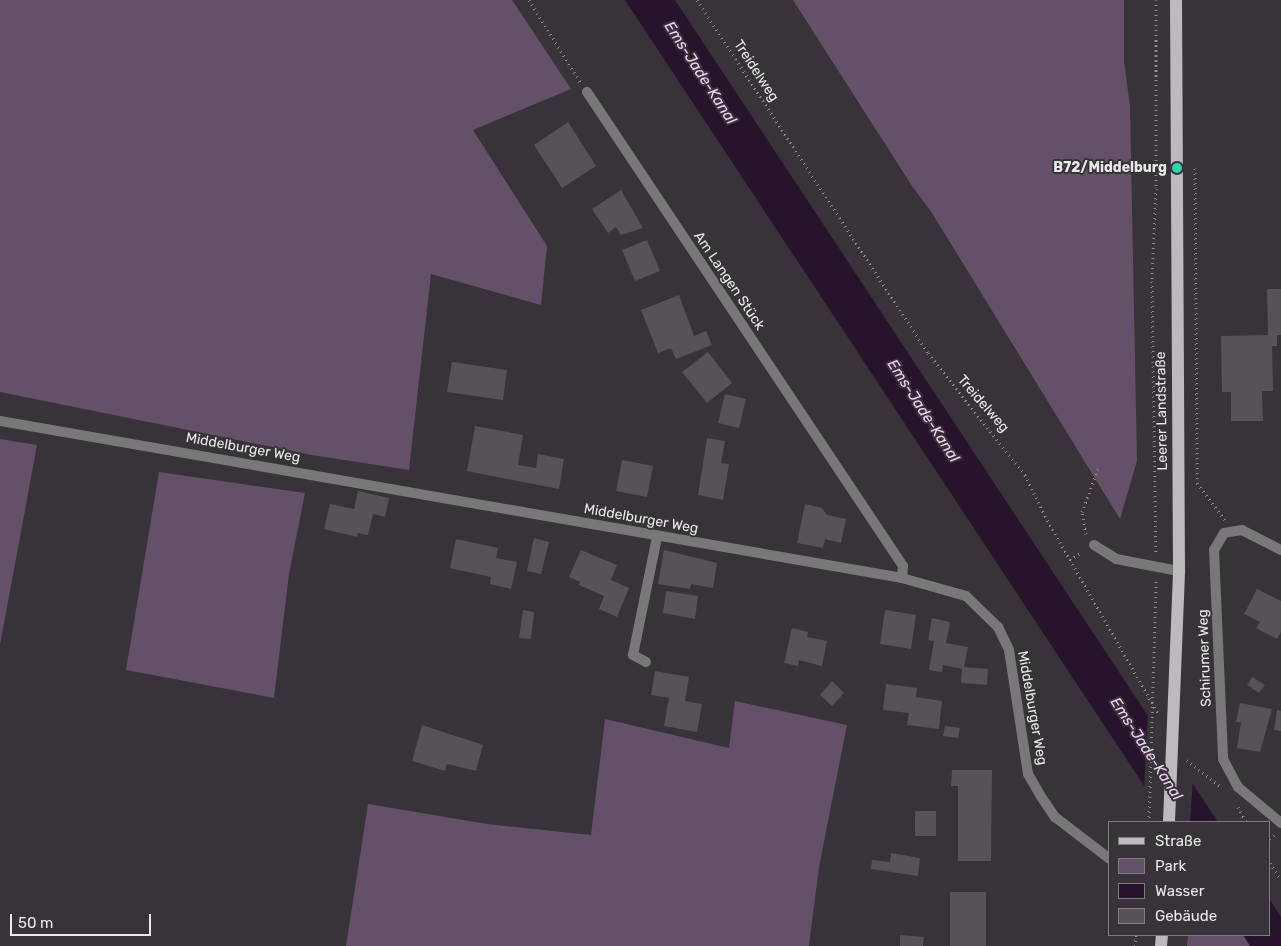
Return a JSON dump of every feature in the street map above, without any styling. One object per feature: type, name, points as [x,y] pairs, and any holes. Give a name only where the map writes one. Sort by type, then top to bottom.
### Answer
[{"type":"main road","name":"Leerer Landstraße","points":[[1169,821],[1176,706],[1179,571],[1176,0]]},
{"type":"street","name":"Am Langen Stück","points":[[587,92],[903,566],[902,578]]},
{"type":"street","name":"Middelburger Weg","points":[[0,421],[657,537],[902,578],[966,596],[998,627],[1014,669],[1028,774],[1056,817],[1108,857]]},
{"type":"street","points":[[1233,530],[1250,533],[1281,550]]},
{"type":"street","name":"Schirumer Weg","points":[[1233,530],[1224,533],[1214,550],[1222,759],[1238,787],[1281,823]]},
{"type":"street","points":[[646,662],[633,655],[657,537]]},
{"type":"street","points":[[1094,545],[1116,560],[1179,571]]},
{"type":"path","points":[[529,0],[587,92]]},
{"type":"path","name":"Treidelweg","points":[[697,0],[928,353],[1025,474],[1045,516],[1159,715]]},
{"type":"path","points":[[1149,821],[1155,685],[1156,567],[1152,282],[1156,188],[1156,0]]},
{"type":"path","points":[[1196,168],[1197,483],[1233,530]]},
{"type":"path","points":[[1094,545],[1086,535],[1082,512],[1099,466]]},
{"type":"path","points":[[1184,758],[1227,793]]},
{"type":"path","points":[[1237,804],[1246,821]]},
{"type":"path","points":[[1271,865],[1281,880]]},
{"type":"green space","points":[[0,0],[512,0],[571,89],[473,130],[547,246],[541,305],[431,274],[409,470],[312,455],[0,392]]},
{"type":"green space","points":[[793,0],[1124,0],[1124,61],[1130,106],[1137,461],[1120,519],[932,213],[912,186]]},
{"type":"green space","points":[[0,439],[37,445],[0,645]]},
{"type":"green space","points":[[159,472],[305,493],[289,574],[274,698],[126,670]]},
{"type":"green space","points":[[735,701],[847,725],[819,867],[809,946],[346,946],[368,804],[487,824],[591,835],[605,719],[729,748]]},
{"type":"green space","points":[[1188,936],[1245,936],[1251,946],[1187,946]]},
{"type":"water","name":"Ems-Jade-Kanal","points":[[625,0],[675,0],[1217,821],[1167,821]]},
{"type":"water","points":[[1271,902],[1281,917],[1281,946],[1250,946],[1244,936],[1271,936]]},
{"type":"pier","points":[[1148,712],[1193,779],[1190,821],[1164,821],[1144,790]]},
{"type":"building","points":[[568,122],[596,166],[562,188],[534,145]]},
{"type":"building","points":[[621,190],[643,228],[621,235],[616,227],[608,233],[592,209]]},
{"type":"building","points":[[647,240],[660,271],[635,281],[622,250]]},
{"type":"building","points":[[1267,289],[1281,289],[1281,335],[1277,335],[1277,346],[1272,346],[1273,391],[1262,391],[1263,421],[1231,421],[1231,392],[1222,392],[1221,336],[1268,335]]},
{"type":"building","points":[[679,295],[694,336],[706,331],[712,345],[676,359],[671,348],[658,353],[641,310]]},
{"type":"building","points":[[708,352],[732,383],[707,403],[682,372]]},
{"type":"building","points":[[452,362],[507,370],[503,400],[447,392]]},
{"type":"building","points":[[725,394],[746,399],[739,428],[718,423]]},
{"type":"building","points":[[475,426],[523,435],[518,465],[536,468],[538,454],[564,459],[559,489],[467,471]]},
{"type":"building","points":[[707,438],[725,441],[721,463],[729,464],[723,500],[698,495]]},
{"type":"building","points":[[622,460],[653,466],[647,497],[616,491]]},
{"type":"building","points":[[358,491],[389,498],[385,517],[373,514],[368,535],[358,533],[357,537],[324,529],[330,504],[354,509]]},
{"type":"building","points":[[805,504],[822,508],[827,515],[846,519],[841,543],[825,539],[823,548],[797,543]]},
{"type":"building","points":[[534,538],[549,542],[541,574],[527,571]]},
{"type":"building","points":[[456,539],[498,548],[496,558],[517,562],[511,589],[490,584],[491,577],[450,568]]},
{"type":"building","points":[[581,550],[617,565],[611,580],[629,588],[617,617],[599,609],[604,596],[579,585],[580,582],[569,577]]},
{"type":"building","points":[[664,550],[717,563],[713,588],[691,584],[690,589],[658,584]]},
{"type":"building","points":[[1257,589],[1281,601],[1281,632],[1277,639],[1256,628],[1260,622],[1244,614]]},
{"type":"building","points":[[666,591],[698,596],[695,619],[663,613]]},
{"type":"building","points":[[523,610],[534,612],[531,639],[519,638]]},
{"type":"building","points":[[885,610],[916,615],[911,649],[880,644]]},
{"type":"building","points":[[932,618],[950,622],[946,643],[968,647],[964,667],[988,669],[987,685],[961,683],[962,669],[943,665],[942,672],[929,670],[934,641],[928,640]]},
{"type":"building","points":[[792,628],[808,632],[807,637],[827,641],[822,666],[799,660],[798,666],[784,663]]},
{"type":"building","points":[[655,671],[689,677],[685,701],[702,704],[697,732],[664,726],[669,698],[651,695]]},
{"type":"building","points":[[1252,677],[1265,685],[1259,693],[1247,685]]},
{"type":"building","points":[[832,681],[844,693],[832,706],[820,695]]},
{"type":"building","points":[[886,684],[917,688],[916,697],[942,701],[939,729],[907,725],[909,713],[883,710]]},
{"type":"building","points":[[1240,703],[1272,709],[1260,752],[1237,748],[1241,722],[1236,722]]},
{"type":"building","points":[[1277,710],[1281,711],[1281,731],[1274,730]]},
{"type":"building","points":[[422,725],[483,745],[476,771],[447,764],[445,771],[412,761]]},
{"type":"building","points":[[945,726],[960,728],[958,738],[943,736]]},
{"type":"building","points":[[952,770],[992,770],[991,861],[958,861],[958,786],[951,786]]},
{"type":"building","points":[[915,811],[936,811],[936,836],[915,836]]},
{"type":"building","points":[[891,853],[920,858],[918,876],[871,869],[872,860],[890,862]]},
{"type":"building","points":[[950,892],[986,892],[986,946],[950,946]]},
{"type":"building","points":[[900,935],[924,937],[923,946],[900,946]]},
{"type":"place","name":"B72/Middelburg","points":[[1177,168]]}]
